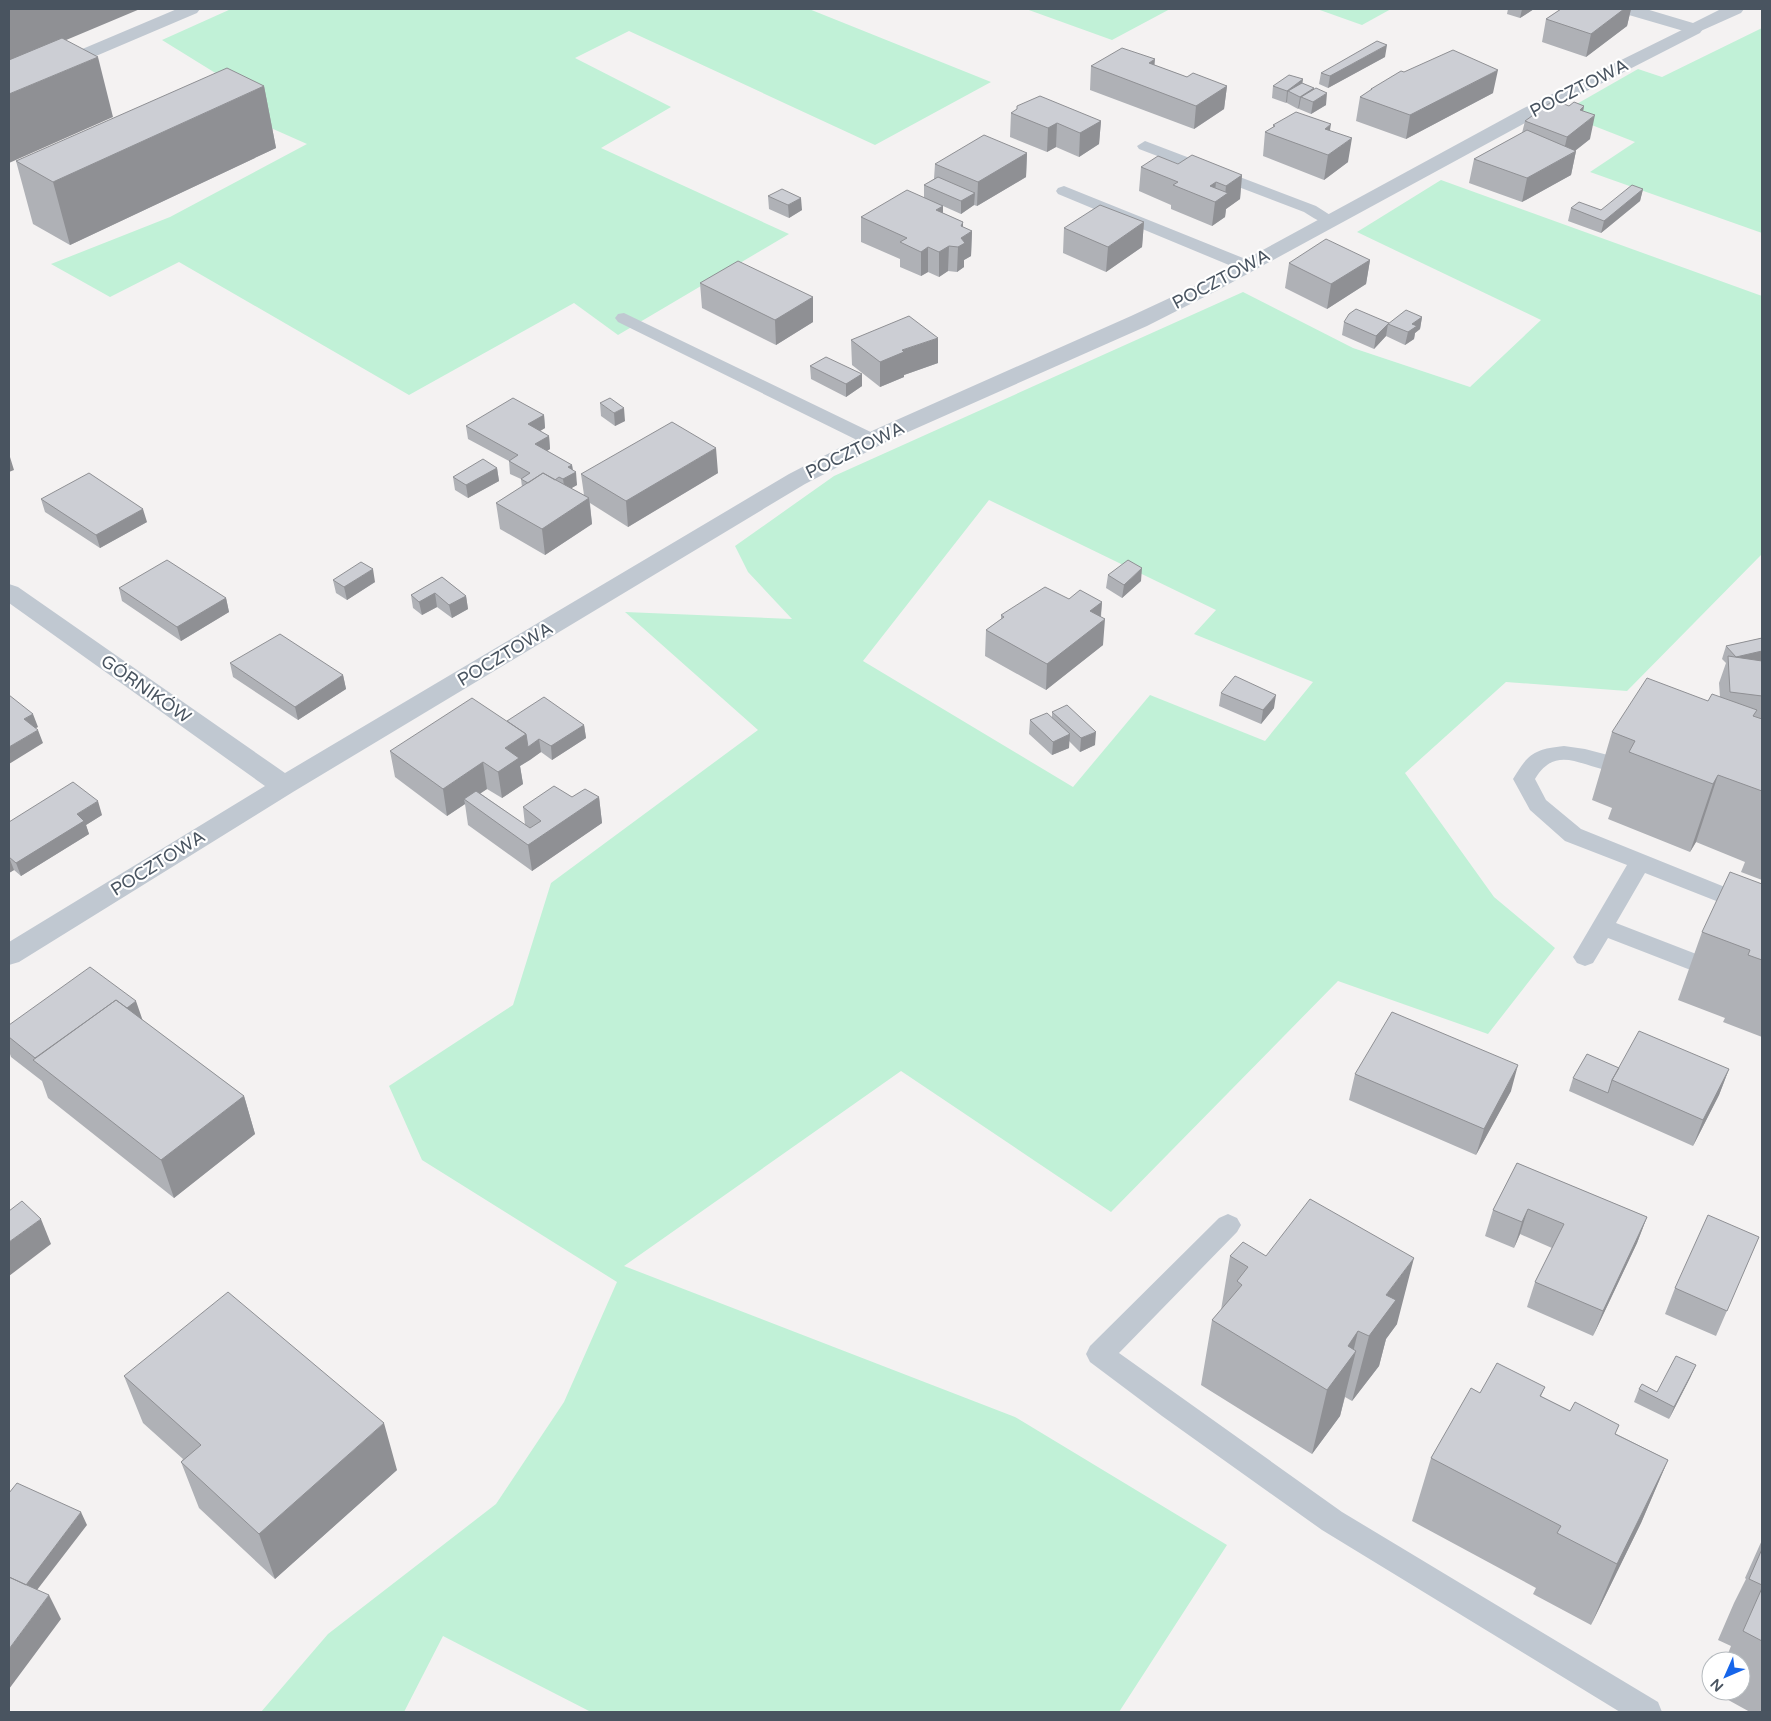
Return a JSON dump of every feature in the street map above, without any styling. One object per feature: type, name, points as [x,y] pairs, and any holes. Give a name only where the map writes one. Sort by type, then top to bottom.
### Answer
[{"type":"street","points":[[9,87],[191,9]]},
{"type":"street","points":[[1628,9],[1694,29]]},
{"type":"street","name":"POCZTOWA","points":[[9,955],[284,786],[797,479],[872,440],[1139,321],[1247,266],[1529,113],[1736,9]]},
{"type":"street","name":"GÓRNIKÓW","points":[[9,592],[284,786]]},
{"type":"lane","points":[[1145,146],[1310,210],[1330,220]]},
{"type":"lane","points":[[1064,191],[1247,266]]},
{"type":"lane","points":[[624,318],[872,440]]},
{"type":"lane","points":[[1615,764],[1587,756],[1556,752],[1534,763],[1524,779],[1538,805],[1573,835],[1762,911]]},
{"type":"lane","points":[[1585,957],[1640,862]]},
{"type":"lane","points":[[1602,927],[1696,963]]},
{"type":"lane","points":[[1228,1225],[1100,1354],[1172,1408],[1332,1521],[1647,1712]]},
{"type":"green space","points":[[231,9],[809,9],[991,82],[875,145],[629,31],[575,58],[671,107],[601,148],[789,234],[618,335],[574,303],[409,395],[179,262],[110,297],[51,264],[170,217],[307,144],[210,101],[238,87],[162,40]]},
{"type":"green space","points":[[1026,9],[1170,9],[1112,40]]},
{"type":"green space","points":[[1317,9],[1391,9],[1362,25]]},
{"type":"green space","points":[[1762,28],[1762,233],[1590,172],[1635,142],[1561,113],[1638,69],[1662,77]]},
{"type":"green space","points":[[1441,180],[1762,296],[1762,554],[1627,691],[1506,682],[1405,773],[1494,897],[1555,948],[1488,1034],[1338,981],[1111,1212],[901,1071],[624,1266],[1015,1417],[1227,1545],[1119,1712],[591,1712],[443,1636],[404,1712],[261,1712],[328,1634],[496,1504],[564,1402],[617,1282],[422,1160],[389,1086],[513,1005],[551,883],[758,730],[625,612],[792,619],[748,572],[735,546],[834,476],[1243,292],[1353,348],[1470,387],[1541,320],[1357,232]],"holes":[[[989,500],[1216,610],[1194,634],[1313,682],[1265,741],[1150,695],[1073,787],[863,661]]]},
{"type":"building","points":[[1561,9],[1624,9],[1591,34],[1546,19]]},
{"type":"building","points":[[62,38],[98,57],[9,94],[9,60]]},
{"type":"building","points":[[1377,41],[1387,45],[1330,76],[1321,73]]},
{"type":"building","points":[[1122,48],[1155,59],[1149,63],[1187,77],[1193,73],[1227,86],[1196,106],[1091,66]]},
{"type":"building","points":[[1453,50],[1498,70],[1410,115],[1360,97],[1401,71],[1404,72]]},
{"type":"building","points":[[227,68],[264,86],[53,182],[16,161]]},
{"type":"building","points":[[1289,75],[1303,79],[1287,91],[1273,86]]},
{"type":"building","points":[[1302,83],[1314,88],[1300,97],[1288,91]]},
{"type":"building","points":[[1316,88],[1327,93],[1313,102],[1301,97]]},
{"type":"building","points":[[1040,96],[1101,121],[1080,133],[1057,123],[1048,128],[1011,113],[1017,109],[1017,106]]},
{"type":"building","points":[[1554,100],[1569,106],[1574,102],[1584,106],[1580,110],[1595,115],[1567,137],[1525,121]]},
{"type":"building","points":[[1296,112],[1331,124],[1325,129],[1352,138],[1328,155],[1265,132],[1275,126],[1273,125]]},
{"type":"building","points":[[1527,130],[1576,151],[1527,178],[1474,159]]},
{"type":"building","points":[[984,135],[1027,153],[978,182],[935,164]]},
{"type":"building","points":[[1192,155],[1242,175],[1226,186],[1216,182],[1210,186],[1228,193],[1215,202],[1173,185],[1178,182],[1141,167],[1158,156],[1178,164]]},
{"type":"building","points":[[938,177],[975,193],[961,201],[924,185]]},
{"type":"building","points":[[1632,185],[1643,189],[1604,221],[1571,208],[1579,202],[1601,210]]},
{"type":"building","points":[[782,189],[801,198],[788,205],[768,196]]},
{"type":"building","points":[[907,190],[943,206],[936,210],[963,222],[961,226],[972,231],[961,238],[965,243],[958,247],[949,246],[939,252],[928,247],[921,252],[900,242],[907,238],[861,217]]},
{"type":"building","points":[[1100,205],[1144,222],[1108,247],[1064,228]]},
{"type":"building","points":[[1326,239],[1370,260],[1331,284],[1289,263]]},
{"type":"building","points":[[738,261],[813,297],[775,320],[700,283]]},
{"type":"building","points":[[1356,309],[1389,323],[1376,336],[1344,322],[1349,314]]},
{"type":"building","points":[[1406,310],[1422,317],[1412,324],[1417,326],[1408,332],[1388,324]]},
{"type":"building","points":[[909,316],[938,338],[902,350],[904,352],[880,362],[851,340]]},
{"type":"building","points":[[826,357],[862,374],[846,384],[810,366]]},
{"type":"building","points":[[513,398],[544,415],[528,424],[549,436],[535,444],[572,465],[568,467],[576,472],[563,479],[559,477],[555,480],[543,473],[528,483],[521,479],[530,473],[509,461],[518,455],[466,426]]},
{"type":"building","points":[[610,398],[624,408],[614,413],[600,403]]},
{"type":"building","points":[[672,422],[716,448],[626,501],[581,474]]},
{"type":"building","points":[[483,459],[497,468],[466,485],[453,477]]},
{"type":"building","points":[[89,473],[143,509],[96,535],[41,499]]},
{"type":"building","points":[[543,473],[589,498],[542,529],[496,503]]},
{"type":"building","points":[[167,560],[226,598],[177,627],[119,588]]},
{"type":"building","points":[[1128,560],[1142,568],[1124,585],[1108,575]]},
{"type":"building","points":[[361,562],[373,569],[344,587],[333,580]]},
{"type":"building","points":[[442,577],[466,596],[449,605],[435,593],[419,602],[411,595]]},
{"type":"building","points":[[1045,587],[1069,599],[1080,590],[1102,602],[1090,611],[1105,619],[1047,664],[986,630],[1004,617],[1001,615]]},
{"type":"building","points":[[280,634],[343,675],[295,707],[230,663]]},
{"type":"building","points":[[1762,638],[1762,651],[1736,657],[1726,646]]},
{"type":"building","points":[[1728,656],[1762,661],[1762,696],[1730,692]]},
{"type":"building","points":[[1235,676],[1276,695],[1263,710],[1221,693]]},
{"type":"building","points":[[1647,678],[1708,701],[1712,694],[1757,710],[1753,716],[1762,719],[1762,791],[1718,775],[1713,784],[1629,752],[1635,741],[1612,732]]},
{"type":"building","points":[[9,695],[33,714],[24,719],[38,730],[9,747]]},
{"type":"building","points":[[544,697],[584,725],[551,746],[539,739],[528,747],[526,734],[507,721]]},
{"type":"building","points":[[472,698],[526,734],[505,748],[519,758],[498,772],[483,762],[443,789],[390,751]]},
{"type":"building","points":[[1067,705],[1096,732],[1081,738],[1052,712]]},
{"type":"building","points":[[1047,713],[1070,734],[1053,742],[1030,720]]},
{"type":"building","points":[[73,782],[98,801],[77,814],[84,821],[16,863],[9,857],[9,822]]},
{"type":"building","points":[[554,786],[572,797],[585,789],[599,797],[528,845],[464,799],[476,791],[530,828],[541,821],[523,807]]},
{"type":"building","points":[[1730,872],[1762,884],[1762,960],[1748,955],[1750,950],[1702,932]]},
{"type":"building","points":[[90,967],[136,1001],[127,1008],[116,1000],[35,1058],[9,1037],[9,1025]]},
{"type":"building","points":[[116,1000],[244,1096],[161,1160],[33,1060]]},
{"type":"building","points":[[1392,1012],[1518,1065],[1484,1129],[1355,1074]]},
{"type":"building","points":[[1639,1031],[1729,1069],[1703,1120],[1612,1080]]},
{"type":"building","points":[[1587,1054],[1619,1068],[1612,1080],[1608,1093],[1573,1078]]},
{"type":"building","points":[[1517,1163],[1647,1217],[1603,1311],[1535,1282],[1564,1224],[1528,1209],[1522,1222],[1493,1210]]},
{"type":"building","points":[[1310,1199],[1414,1258],[1386,1295],[1396,1300],[1369,1336],[1358,1331],[1348,1346],[1356,1351],[1327,1390],[1212,1320],[1242,1285],[1237,1281],[1248,1267],[1230,1256],[1243,1242],[1266,1256]]},
{"type":"building","points":[[22,1201],[41,1219],[9,1242],[9,1211]]},
{"type":"building","points":[[1708,1215],[1759,1237],[1727,1311],[1675,1288]]},
{"type":"building","points":[[228,1292],[384,1423],[259,1534],[181,1462],[201,1445],[124,1376]]},
{"type":"building","points":[[1676,1356],[1696,1365],[1674,1407],[1639,1389],[1642,1384],[1657,1392]]},
{"type":"building","points":[[1497,1363],[1545,1387],[1540,1396],[1570,1411],[1575,1402],[1619,1425],[1615,1434],[1668,1460],[1617,1564],[1557,1533],[1561,1526],[1431,1458],[1471,1388],[1480,1393]]},
{"type":"building","points":[[17,1483],[81,1512],[26,1585],[9,1577],[9,1493]]},
{"type":"building","points":[[1762,1549],[1762,1585],[1749,1579]]},
{"type":"building","points":[[9,1577],[49,1595],[9,1649]]},
{"type":"building","points":[[1762,1588],[1762,1641],[1743,1631]]}]
